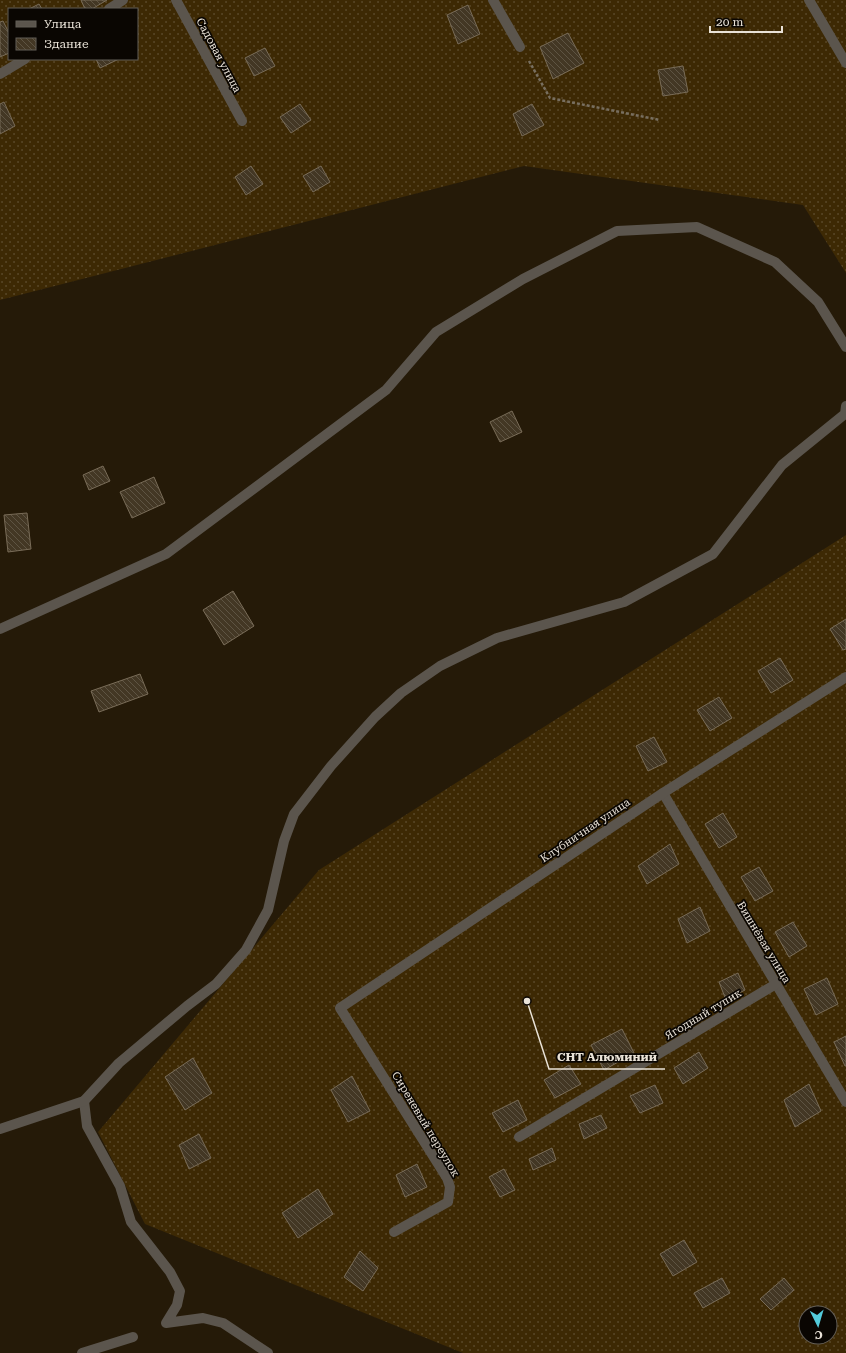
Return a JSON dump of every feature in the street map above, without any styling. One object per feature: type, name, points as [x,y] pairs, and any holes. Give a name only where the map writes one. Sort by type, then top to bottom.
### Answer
[{"type":"street","points":[[111,8],[123,0]]},
{"type":"street","name":"Садовая улица","points":[[176,0],[242,121]]},
{"type":"street","points":[[493,0],[520,48]]},
{"type":"street","points":[[809,0],[846,63]]},
{"type":"street","points":[[0,74],[23,60]]},
{"type":"street","points":[[0,629],[166,554],[386,390],[436,332],[523,279],[617,231],[697,227],[775,262],[818,302],[846,346]]},
{"type":"street","points":[[0,1130],[84,1101],[119,1063],[187,1006],[216,984],[246,950],[268,910],[284,841],[294,814],[331,766],[375,717],[401,693],[440,666],[497,638],[624,602],[713,554],[782,465],[845,414],[846,406]]},
{"type":"street","name":"Клубничная улица","points":[[340,1008],[663,793],[846,677]]},
{"type":"street","name":"Вишнёвая улица","points":[[663,793],[846,1102]]},
{"type":"street","name":"Ягодный тупик","points":[[519,1137],[776,984]]},
{"type":"street","name":"Сиреневый переулок","points":[[340,1008],[447,1178],[450,1186],[448,1202],[394,1232]]},
{"type":"street","points":[[84,1101],[87,1126],[120,1186],[132,1222],[170,1272],[180,1291],[177,1305],[166,1323],[203,1318],[223,1323],[268,1353]]},
{"type":"street","points":[[82,1353],[133,1337]]},
{"type":"path","points":[[520,48],[532,65],[550,98],[660,120]]},
{"type":"shaded area","points":[[0,0],[846,0],[846,273],[803,205],[524,166],[0,300]]},
{"type":"shaded area","points":[[846,535],[846,1353],[463,1353],[145,1224],[98,1132],[319,870]]},
{"type":"building","points":[[81,0],[107,0],[94,8],[85,8]]},
{"type":"building","points":[[39,4],[41,8],[31,8]]},
{"type":"building","points":[[468,5],[480,34],[458,44],[447,15]]},
{"type":"building","points":[[3,21],[8,31],[8,53],[0,57],[0,22]]},
{"type":"building","points":[[568,33],[584,63],[553,79],[540,47]]},
{"type":"building","points":[[265,48],[275,66],[254,76],[245,58]]},
{"type":"building","points":[[96,60],[117,60],[100,68]]},
{"type":"building","points":[[683,66],[688,92],[663,96],[658,70]]},
{"type":"building","points":[[4,102],[15,126],[0,134],[0,104]]},
{"type":"building","points":[[300,104],[311,120],[291,133],[280,117]]},
{"type":"building","points":[[532,104],[544,125],[522,136],[513,114]]},
{"type":"building","points":[[251,166],[263,184],[246,195],[235,177]]},
{"type":"building","points":[[321,166],[330,182],[313,192],[303,176]]},
{"type":"building","points":[[512,411],[522,432],[500,442],[490,422]]},
{"type":"building","points":[[103,466],[110,481],[89,490],[83,475]]},
{"type":"building","points":[[154,477],[165,503],[132,518],[120,492]]},
{"type":"building","points":[[27,513],[31,549],[8,552],[4,515]]},
{"type":"building","points":[[233,591],[254,626],[224,645],[203,610]]},
{"type":"building","points":[[846,619],[846,649],[843,650],[830,629]]},
{"type":"building","points":[[780,658],[793,680],[771,693],[758,671]]},
{"type":"building","points":[[140,674],[148,694],[99,712],[91,691]]},
{"type":"building","points":[[719,697],[732,718],[710,731],[697,710]]},
{"type":"building","points":[[654,737],[667,762],[648,771],[636,746]]},
{"type":"building","points":[[723,813],[737,837],[719,848],[705,824]]},
{"type":"building","points":[[670,844],[679,864],[647,884],[638,866]]},
{"type":"building","points":[[759,867],[773,891],[755,901],[741,877]]},
{"type":"building","points":[[700,907],[710,931],[687,943],[678,919]]},
{"type":"building","points":[[793,922],[807,946],[789,957],[775,932]]},
{"type":"building","points":[[738,973],[745,990],[726,1000],[719,982]]},
{"type":"building","points":[[827,978],[838,1004],[816,1015],[804,989]]},
{"type":"building","points":[[622,1029],[634,1053],[604,1070],[591,1045]]},
{"type":"building","points":[[846,1036],[846,1066],[845,1066],[834,1042]]},
{"type":"building","points":[[699,1052],[708,1068],[683,1084],[674,1068]]},
{"type":"building","points":[[193,1058],[212,1093],[185,1110],[165,1077]]},
{"type":"building","points":[[569,1065],[581,1084],[555,1098],[544,1080]]},
{"type":"building","points":[[352,1076],[370,1111],[348,1122],[331,1090]]},
{"type":"building","points":[[809,1084],[821,1111],[795,1127],[784,1100]]},
{"type":"building","points":[[655,1085],[663,1103],[640,1113],[630,1096]]},
{"type":"building","points":[[518,1100],[527,1120],[503,1132],[492,1113]]},
{"type":"building","points":[[601,1115],[607,1128],[584,1139],[579,1124]]},
{"type":"building","points":[[199,1134],[211,1158],[189,1169],[179,1145]]},
{"type":"building","points":[[552,1148],[556,1160],[533,1170],[529,1159]]},
{"type":"building","points":[[417,1164],[427,1187],[405,1197],[396,1175]]},
{"type":"building","points":[[504,1169],[515,1190],[500,1197],[489,1177]]},
{"type":"building","points":[[318,1189],[333,1214],[298,1238],[282,1213]]},
{"type":"building","points":[[684,1240],[697,1262],[673,1276],[660,1254]]},
{"type":"building","points":[[360,1251],[378,1268],[363,1291],[344,1277]]},
{"type":"building","points":[[722,1278],[730,1293],[703,1308],[694,1293]]},
{"type":"building","points":[[784,1278],[794,1290],[771,1310],[760,1299]]},
{"type":"place","name":"СНТ Алюминий","points":[[527,1001]]}]
